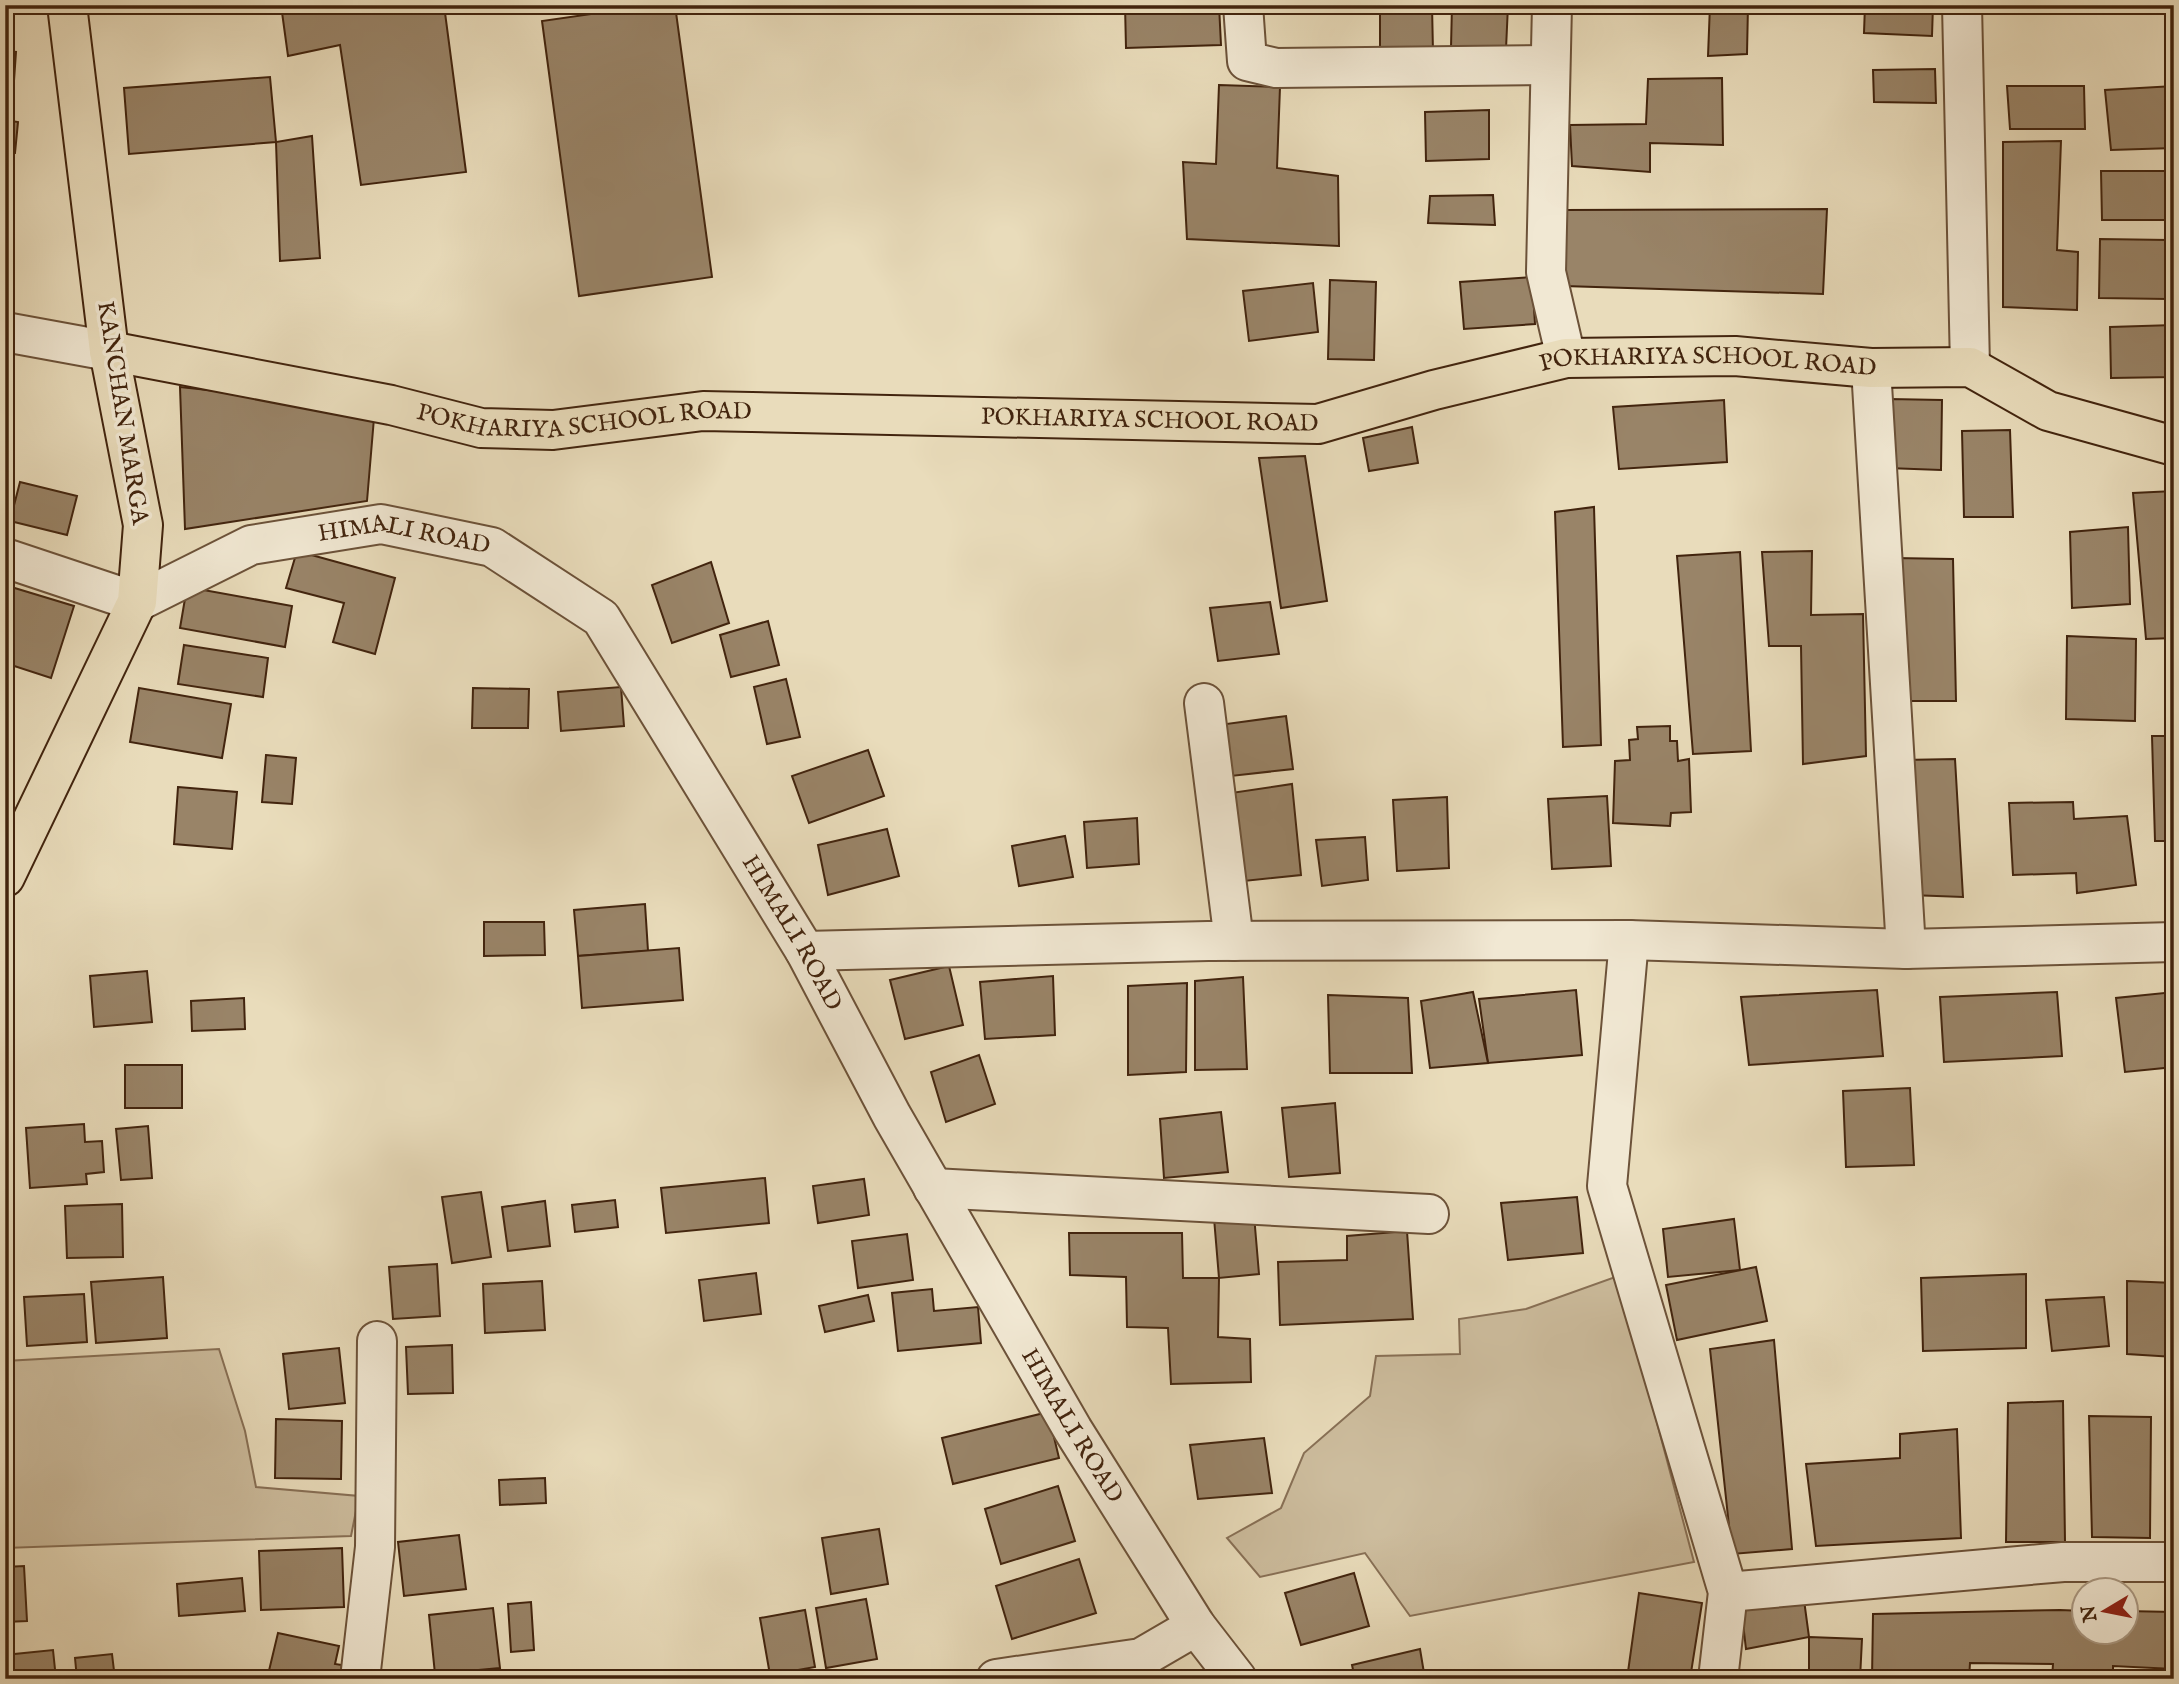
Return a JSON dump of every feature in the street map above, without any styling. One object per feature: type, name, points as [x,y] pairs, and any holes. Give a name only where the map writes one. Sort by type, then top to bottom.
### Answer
[{"type":"main road","name":"KANCHAN MARGA","points":[[5,877],[137,602],[143,525],[108,351],[67,5]]},
{"type":"main road","name":"POKHARIYA SCHOOL ROAD","points":[[108,351],[391,405],[481,428],[553,430],[703,411],[1318,424],[1434,390],[1566,358],[1735,356],[1871,368],[1970,367]]},
{"type":"main road","points":[[1970,367],[2048,411],[2174,446]]},
{"type":"street","points":[[1242,5],[1247,61],[1276,68],[1550,65]]},
{"type":"street","points":[[1552,5],[1546,272],[1566,358]]},
{"type":"street","points":[[1962,5],[1970,367]]},
{"type":"street","points":[[5,332],[108,351]]},
{"type":"street","points":[[1871,368],[1906,948]]},
{"type":"street","name":"HIMALI ROAD","points":[[137,602],[251,545],[381,524],[492,547],[601,618],[805,950],[892,1116],[1073,1430],[1196,1626],[1237,1679]]},
{"type":"street","points":[[5,558],[137,602]]},
{"type":"street","points":[[1205,703],[1234,941]]},
{"type":"street","points":[[1629,940],[1607,1186],[1728,1592],[1718,1679]]},
{"type":"street","points":[[805,950],[1234,941],[1629,940],[1906,948],[2174,942]]},
{"type":"street","points":[[933,1188],[1429,1214]]},
{"type":"street","points":[[360,1679],[375,1547],[377,1341]]},
{"type":"street","points":[[1728,1592],[2063,1562],[2174,1562]]},
{"type":"street","points":[[996,1679],[1141,1658],[1196,1626]]},
{"type":"shaded area","points":[[1618,1276],[1694,1562],[1410,1616],[1365,1553],[1260,1577],[1227,1538],[1281,1508],[1304,1453],[1370,1396],[1376,1356],[1460,1354],[1459,1319],[1526,1309]]},
{"type":"shaded area","points":[[219,1349],[245,1431],[256,1487],[359,1496],[351,1536],[5,1548],[5,1361]]},
{"type":"building","points":[[281,5],[444,5],[466,172],[361,185],[340,45],[288,56]]},
{"type":"building","points":[[654,5],[675,5],[712,277],[579,296],[542,21]]},
{"type":"building","points":[[1125,5],[1219,5],[1221,45],[1126,48]]},
{"type":"building","points":[[1380,5],[1432,5],[1433,52],[1380,53]]},
{"type":"building","points":[[1452,5],[1508,5],[1506,49],[1451,47]]},
{"type":"building","points":[[1710,5],[1748,5],[1747,54],[1708,56]]},
{"type":"building","points":[[1865,5],[1933,5],[1932,36],[1864,33]]},
{"type":"building","points":[[5,51],[16,52],[13,95],[5,94]]},
{"type":"building","points":[[1935,69],[1936,103],[1874,102],[1873,70]]},
{"type":"building","points":[[270,77],[276,142],[129,154],[124,88]]},
{"type":"building","points":[[1722,78],[1723,145],[1650,143],[1650,172],[1572,166],[1570,125],[1646,124],[1648,79]]},
{"type":"building","points":[[1219,85],[1280,87],[1277,168],[1338,176],[1339,246],[1187,239],[1183,162],[1216,164]]},
{"type":"building","points":[[2007,86],[2084,86],[2085,129],[2010,129]]},
{"type":"building","points":[[2174,86],[2174,148],[2111,150],[2105,90]]},
{"type":"building","points":[[1489,110],[1489,159],[1426,161],[1425,112]]},
{"type":"building","points":[[5,120],[18,122],[15,153],[5,152]]},
{"type":"building","points":[[312,136],[320,258],[280,261],[276,142]]},
{"type":"building","points":[[2061,141],[2057,250],[2078,252],[2077,310],[2003,307],[2003,142]]},
{"type":"building","points":[[2101,171],[2174,171],[2172,220],[2102,220]]},
{"type":"building","points":[[1493,195],[1495,225],[1428,223],[1430,196]]},
{"type":"building","points":[[1827,209],[1823,294],[1564,286],[1564,210]]},
{"type":"building","points":[[2100,239],[2168,240],[2167,299],[2099,298]]},
{"type":"building","points":[[1532,277],[1535,324],[1464,329],[1460,282]]},
{"type":"building","points":[[1330,280],[1376,282],[1374,360],[1328,359]]},
{"type":"building","points":[[1313,283],[1318,332],[1249,341],[1243,291]]},
{"type":"building","points":[[2174,325],[2174,377],[2111,378],[2110,327]]},
{"type":"building","points":[[180,387],[327,403],[374,418],[367,501],[185,529]]},
{"type":"building","points":[[1889,399],[1942,400],[1941,470],[1887,468]]},
{"type":"building","points":[[1724,400],[1727,462],[1619,469],[1613,407]]},
{"type":"building","points":[[1412,427],[1418,463],[1369,471],[1363,438]]},
{"type":"building","points":[[2010,430],[2013,517],[1964,517],[1962,431]]},
{"type":"building","points":[[1305,456],[1327,601],[1281,608],[1259,458]]},
{"type":"building","points":[[20,482],[77,496],[67,535],[10,521]]},
{"type":"building","points":[[2174,491],[2174,638],[2146,639],[2133,493]]},
{"type":"building","points":[[1594,507],[1601,745],[1563,747],[1555,512]]},
{"type":"building","points":[[2128,527],[2130,604],[2072,608],[2070,532]]},
{"type":"building","points":[[297,551],[395,578],[375,654],[333,642],[344,603],[286,588]]},
{"type":"building","points":[[1812,551],[1811,615],[1863,614],[1866,756],[1803,764],[1801,646],[1769,646],[1762,552]]},
{"type":"building","points":[[1740,552],[1751,751],[1693,754],[1677,556]]},
{"type":"building","points":[[1894,558],[1953,559],[1956,701],[1901,701]]},
{"type":"building","points":[[711,562],[729,623],[672,643],[652,585]]},
{"type":"building","points":[[8,586],[74,606],[51,678],[5,663],[5,594]]},
{"type":"building","points":[[187,587],[292,606],[285,647],[180,628]]},
{"type":"building","points":[[1270,602],[1279,654],[1218,661],[1210,608]]},
{"type":"building","points":[[768,621],[779,665],[731,677],[720,635]]},
{"type":"building","points":[[2067,636],[2136,639],[2135,721],[2066,719]]},
{"type":"building","points":[[184,645],[268,658],[263,697],[178,684]]},
{"type":"building","points":[[786,679],[800,737],[767,744],[754,687]]},
{"type":"building","points":[[621,687],[624,726],[561,731],[558,692]]},
{"type":"building","points":[[139,688],[231,704],[222,758],[130,742]]},
{"type":"building","points":[[473,688],[529,689],[528,728],[472,728]]},
{"type":"building","points":[[1286,716],[1293,769],[1231,776],[1226,724]]},
{"type":"building","points":[[1670,726],[1670,741],[1677,741],[1678,761],[1689,759],[1691,812],[1671,813],[1670,826],[1613,823],[1615,761],[1630,760],[1629,740],[1638,739],[1637,727]]},
{"type":"building","points":[[2152,736],[2174,736],[2174,841],[2155,841]]},
{"type":"building","points":[[868,750],[884,796],[809,823],[792,776]]},
{"type":"building","points":[[266,755],[296,758],[292,804],[262,802]]},
{"type":"building","points":[[1955,759],[1963,897],[1910,895],[1903,760]]},
{"type":"building","points":[[1292,784],[1301,875],[1244,881],[1231,793]]},
{"type":"building","points":[[178,787],[237,792],[232,849],[174,844]]},
{"type":"building","points":[[1607,796],[1611,866],[1552,869],[1548,799]]},
{"type":"building","points":[[1447,797],[1449,868],[1397,871],[1393,800]]},
{"type":"building","points":[[2073,802],[2074,819],[2127,816],[2136,885],[2077,893],[2076,873],[2013,875],[2009,803]]},
{"type":"building","points":[[1137,818],[1139,864],[1087,868],[1084,822]]},
{"type":"building","points":[[887,829],[899,876],[828,895],[818,845]]},
{"type":"building","points":[[1065,836],[1073,877],[1019,886],[1012,846]]},
{"type":"building","points":[[1365,837],[1368,880],[1322,886],[1316,840]]},
{"type":"building","points":[[645,904],[648,951],[578,956],[574,910]]},
{"type":"building","points":[[484,922],[544,922],[545,955],[484,956]]},
{"type":"building","points":[[679,948],[683,1000],[582,1008],[578,956]]},
{"type":"building","points":[[949,966],[963,1025],[905,1039],[890,980]]},
{"type":"building","points":[[147,971],[152,1022],[94,1027],[90,976]]},
{"type":"building","points":[[1053,976],[1055,1035],[985,1039],[980,982]]},
{"type":"building","points":[[1243,977],[1247,1069],[1195,1070],[1195,981]]},
{"type":"building","points":[[1187,983],[1186,1072],[1128,1075],[1128,986]]},
{"type":"building","points":[[1576,990],[1582,1055],[1488,1063],[1479,999]]},
{"type":"building","points":[[1877,990],[1883,1056],[1749,1065],[1741,997]]},
{"type":"building","points":[[1473,992],[1488,1063],[1430,1068],[1421,1001]]},
{"type":"building","points":[[2057,992],[2062,1056],[1944,1062],[1940,997]]},
{"type":"building","points":[[2174,992],[2174,1067],[2125,1072],[2116,998]]},
{"type":"building","points":[[1328,995],[1408,998],[1412,1073],[1330,1073]]},
{"type":"building","points":[[244,998],[245,1029],[192,1031],[191,1001]]},
{"type":"building","points":[[979,1055],[995,1104],[946,1122],[931,1072]]},
{"type":"building","points":[[125,1065],[182,1065],[182,1108],[125,1108]]},
{"type":"building","points":[[1910,1088],[1914,1165],[1846,1167],[1843,1091]]},
{"type":"building","points":[[1335,1103],[1340,1173],[1289,1177],[1282,1108]]},
{"type":"building","points":[[1221,1112],[1228,1172],[1164,1178],[1160,1119]]},
{"type":"building","points":[[84,1124],[85,1142],[102,1141],[104,1172],[86,1174],[87,1184],[30,1188],[26,1128]]},
{"type":"building","points":[[148,1126],[152,1178],[121,1180],[116,1129]]},
{"type":"building","points":[[765,1178],[769,1223],[666,1233],[661,1188]]},
{"type":"building","points":[[864,1179],[869,1215],[818,1223],[813,1186]]},
{"type":"building","points":[[481,1192],[491,1257],[452,1263],[442,1197]]},
{"type":"building","points":[[1577,1197],[1583,1253],[1508,1260],[1501,1203]]},
{"type":"building","points":[[615,1200],[618,1227],[575,1232],[572,1205]]},
{"type":"building","points":[[545,1201],[550,1246],[508,1251],[502,1207]]},
{"type":"building","points":[[122,1204],[123,1257],[67,1258],[65,1206]]},
{"type":"building","points":[[1254,1215],[1259,1274],[1219,1278],[1214,1218]]},
{"type":"building","points":[[1734,1219],[1740,1270],[1668,1277],[1663,1229]]},
{"type":"building","points":[[1407,1231],[1413,1319],[1280,1325],[1278,1262],[1347,1260],[1347,1236]]},
{"type":"building","points":[[1069,1233],[1182,1233],[1183,1278],[1219,1278],[1218,1337],[1250,1339],[1251,1382],[1171,1384],[1168,1328],[1127,1327],[1126,1277],[1070,1275]]},
{"type":"building","points":[[907,1234],[913,1280],[858,1288],[852,1241]]},
{"type":"building","points":[[437,1264],[440,1316],[393,1319],[389,1267]]},
{"type":"building","points":[[1756,1267],[1767,1321],[1677,1340],[1666,1285]]},
{"type":"building","points":[[756,1273],[761,1314],[704,1321],[699,1280]]},
{"type":"building","points":[[2026,1274],[2026,1348],[1923,1351],[1921,1278]]},
{"type":"building","points":[[163,1277],[167,1338],[96,1343],[91,1282]]},
{"type":"building","points":[[542,1281],[545,1330],[485,1333],[483,1284]]},
{"type":"building","points":[[2127,1281],[2174,1283],[2174,1357],[2127,1354]]},
{"type":"building","points":[[932,1289],[934,1311],[978,1307],[981,1343],[898,1351],[892,1293]]},
{"type":"building","points":[[84,1294],[87,1342],[27,1346],[24,1297]]},
{"type":"building","points":[[868,1295],[874,1321],[825,1332],[819,1306]]},
{"type":"building","points":[[2104,1297],[2109,1346],[2052,1351],[2046,1300]]},
{"type":"building","points":[[1774,1340],[1792,1549],[1732,1554],[1710,1349]]},
{"type":"building","points":[[452,1345],[453,1393],[408,1394],[406,1347]]},
{"type":"building","points":[[339,1348],[345,1403],[289,1409],[283,1354]]},
{"type":"building","points":[[2063,1401],[2065,1542],[2006,1542],[2008,1403]]},
{"type":"building","points":[[1048,1412],[1059,1458],[953,1484],[942,1438]]},
{"type":"building","points":[[2089,1416],[2151,1417],[2150,1538],[2092,1537]]},
{"type":"building","points":[[276,1419],[342,1421],[341,1479],[275,1478]]},
{"type":"building","points":[[1957,1429],[1961,1538],[1816,1546],[1806,1464],[1900,1458],[1900,1434]]},
{"type":"building","points":[[1264,1438],[1272,1493],[1198,1499],[1190,1445]]},
{"type":"building","points":[[545,1478],[546,1503],[500,1505],[499,1480]]},
{"type":"building","points":[[1058,1486],[1075,1541],[1001,1564],[985,1509]]},
{"type":"building","points":[[879,1529],[888,1584],[831,1594],[822,1538]]},
{"type":"building","points":[[459,1535],[466,1589],[404,1596],[398,1542]]},
{"type":"building","points":[[342,1548],[344,1607],[261,1610],[259,1551]]},
{"type":"building","points":[[1079,1559],[1096,1613],[1012,1639],[996,1586]]},
{"type":"building","points":[[24,1566],[27,1621],[5,1622],[5,1567]]},
{"type":"building","points":[[1354,1573],[1369,1626],[1301,1645],[1285,1593]]},
{"type":"building","points":[[242,1578],[245,1611],[179,1616],[177,1584]]},
{"type":"building","points":[[1639,1593],[1702,1603],[1690,1679],[1627,1679]]},
{"type":"building","points":[[866,1599],[877,1659],[826,1668],[816,1608]]},
{"type":"building","points":[[1804,1600],[1809,1637],[1746,1649],[1741,1606]]},
{"type":"building","points":[[531,1602],[534,1650],[511,1652],[508,1604]]},
{"type":"building","points":[[493,1608],[500,1668],[435,1674],[429,1615]]},
{"type":"building","points":[[805,1610],[815,1667],[770,1675],[760,1618]]},
{"type":"building","points":[[2070,1610],[2070,1646],[2140,1646],[2140,1611],[2174,1612],[2174,1669],[2113,1666],[2113,1679],[2052,1679],[2053,1664],[1970,1663],[1969,1679],[1872,1679],[1873,1614]]},
{"type":"building","points":[[278,1633],[339,1646],[335,1664],[342,1665],[339,1679],[267,1679]]},
{"type":"building","points":[[1809,1637],[1862,1639],[1860,1679],[1809,1679]]},
{"type":"building","points":[[1420,1649],[1425,1679],[1355,1679],[1352,1665]]},
{"type":"building","points":[[53,1650],[56,1679],[5,1679],[5,1655]]},
{"type":"building","points":[[112,1654],[115,1679],[77,1679],[75,1658]]},
{"type":"building","points":[[1200,1672],[1202,1679],[1179,1679]]}]
